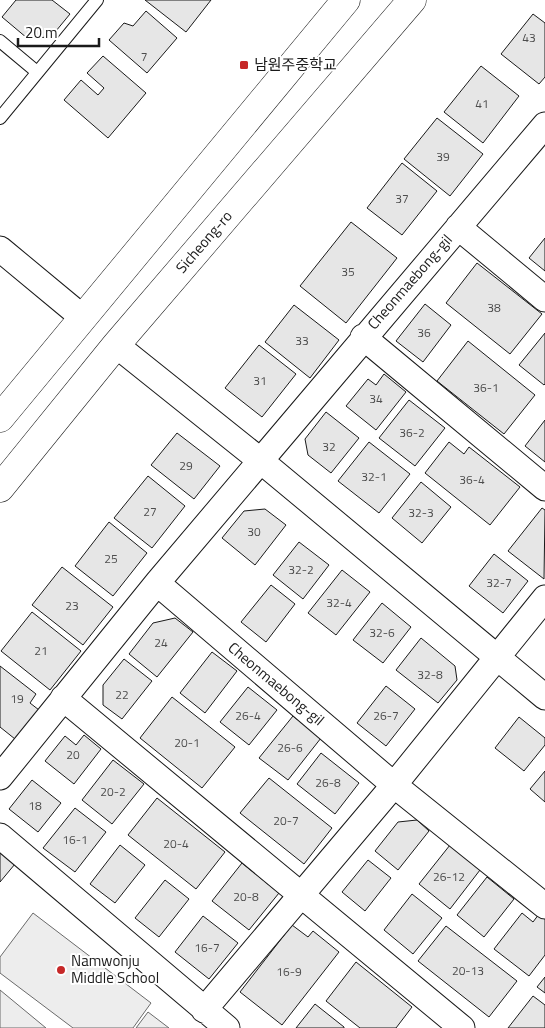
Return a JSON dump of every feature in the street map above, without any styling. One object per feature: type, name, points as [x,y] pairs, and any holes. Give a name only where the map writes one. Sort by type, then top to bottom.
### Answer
[{"type":"street","points":[[0,418],[346,0]]},
{"type":"street","name":"Sicheong-ro","points":[[0,488],[116,345],[412,0]]},
{"type":"street","name":"Cheonmaebong-gil","points":[[0,777],[157,584],[363,337],[545,125]]},
{"type":"street","name":"Cheonmaebong-gil","points":[[458,228],[545,299]]},
{"type":"street","points":[[0,249],[261,461],[545,697]]},
{"type":"street","name":"Cheonmaebong-gil","points":[[363,337],[545,488]]},
{"type":"street","name":"Cheonmaebong-gil","points":[[157,584],[394,785],[545,906]]},
{"type":"street","points":[[204,1010],[394,785],[545,598]]},
{"type":"street","points":[[63,698],[301,897],[462,1028]]},
{"type":"street","points":[[0,836],[227,1028]]},
{"type":"lane","points":[[0,118],[97,0]]},
{"type":"lane","points":[[0,41],[37,72]]},
{"type":"shaded area","name":"Namwonju Middle School","points":[[33,913],[151,1003],[133,1028],[73,1028],[0,973],[0,957]]},
{"type":"shaded area","points":[[0,990],[46,1028],[0,1028]]},
{"type":"shaded area","points":[[148,1012],[169,1028],[136,1028]]},
{"type":"building","points":[[16,0],[52,0],[70,14],[51,37],[27,38],[2,17]]},
{"type":"building","points":[[145,0],[211,0],[186,32]]},
{"type":"building","points":[[146,11],[177,38],[147,73],[109,40],[124,23],[133,26]]},
{"type":"building","points":[[533,14],[545,23],[545,77],[539,84],[501,54]]},
{"type":"building","points":[[103,56],[146,93],[108,138],[64,100],[81,80],[98,95],[104,88],[87,73]]},
{"type":"building","points":[[481,66],[519,96],[483,143],[444,112]]},
{"type":"building","points":[[437,118],[483,154],[450,196],[404,159]]},
{"type":"building","points":[[402,163],[437,191],[402,235],[367,208]]},
{"type":"building","points":[[351,222],[397,258],[346,323],[300,286]]},
{"type":"building","points":[[545,238],[545,271],[529,258]]},
{"type":"building","points":[[477,263],[542,314],[510,354],[446,303]]},
{"type":"building","points":[[425,304],[451,325],[423,362],[396,341]]},
{"type":"building","points":[[294,305],[339,340],[310,378],[265,342]]},
{"type":"building","points":[[545,333],[545,384],[544,385],[519,365]]},
{"type":"building","points":[[468,341],[535,395],[504,434],[437,381]]},
{"type":"building","points":[[259,345],[296,374],[262,417],[225,388]]},
{"type":"building","points":[[384,374],[406,392],[376,430],[346,406],[368,379],[376,385]]},
{"type":"building","points":[[409,400],[445,428],[415,466],[379,438]]},
{"type":"building","points":[[326,412],[359,438],[331,473],[308,455],[305,439]]},
{"type":"building","points":[[545,420],[545,462],[525,446]]},
{"type":"building","points":[[177,433],[220,466],[194,499],[151,465]]},
{"type":"building","points":[[369,442],[410,474],[379,513],[338,481]]},
{"type":"building","points":[[449,442],[464,454],[469,447],[520,487],[490,525],[425,473]]},
{"type":"building","points":[[148,476],[185,506],[152,548],[114,518]]},
{"type":"building","points":[[421,482],[451,507],[422,543],[392,518]]},
{"type":"building","points":[[542,508],[545,510],[544,579],[508,551]]},
{"type":"building","points":[[265,509],[286,525],[255,565],[222,538],[244,511]]},
{"type":"building","points":[[109,522],[147,553],[113,596],[75,566]]},
{"type":"building","points":[[299,542],[329,565],[303,599],[273,575]]},
{"type":"building","points":[[494,554],[528,581],[503,613],[469,586]]},
{"type":"building","points":[[62,567],[113,607],[83,645],[32,605]]},
{"type":"building","points":[[342,570],[370,592],[336,635],[308,613]]},
{"type":"building","points":[[271,585],[295,604],[266,642],[241,622]]},
{"type":"building","points":[[382,603],[411,627],[383,663],[353,640]]},
{"type":"building","points":[[32,612],[81,651],[50,690],[1,651]]},
{"type":"building","points":[[175,618],[193,632],[157,677],[129,654],[153,623]]},
{"type":"building","points":[[421,638],[455,666],[457,680],[438,703],[396,670]]},
{"type":"building","points":[[212,652],[237,671],[205,713],[180,693]]},
{"type":"building","points":[[124,659],[152,681],[122,719],[103,705],[103,685]]},
{"type":"building","points":[[0,666],[36,694],[30,703],[39,710],[15,739],[0,727]]},
{"type":"building","points":[[386,686],[415,709],[386,746],[357,723]]},
{"type":"building","points":[[248,687],[277,710],[249,745],[220,722]]},
{"type":"building","points":[[172,697],[235,747],[202,788],[140,738]]},
{"type":"building","points":[[293,716],[321,738],[288,780],[259,758]]},
{"type":"building","points":[[519,717],[545,738],[545,745],[524,771],[495,748]]},
{"type":"building","points":[[84,735],[101,749],[74,784],[45,761],[65,736],[76,745]]},
{"type":"building","points":[[321,753],[359,783],[335,814],[297,784]]},
{"type":"building","points":[[113,760],[144,784],[112,824],[82,800]]},
{"type":"building","points":[[545,771],[545,802],[530,789]]},
{"type":"building","points":[[269,778],[332,828],[304,864],[240,813]]},
{"type":"building","points":[[32,780],[61,803],[38,832],[9,809]]},
{"type":"building","points":[[157,798],[225,852],[196,889],[128,835]]},
{"type":"building","points":[[75,808],[106,832],[75,872],[43,848]]},
{"type":"building","points":[[417,820],[429,831],[398,870],[375,851],[398,822]]},
{"type":"building","points":[[120,845],[145,865],[115,903],[90,884]]},
{"type":"building","points":[[450,845],[480,870],[450,909],[419,884]]},
{"type":"building","points":[[0,852],[15,864],[0,882]]},
{"type":"building","points":[[368,860],[391,878],[365,911],[342,892]]},
{"type":"building","points":[[242,863],[279,893],[249,930],[212,901]]},
{"type":"building","points":[[487,877],[514,899],[484,937],[457,915]]},
{"type":"building","points":[[165,880],[189,899],[159,937],[135,918]]},
{"type":"building","points":[[412,894],[442,918],[413,954],[384,930]]},
{"type":"building","points":[[522,913],[533,922],[539,914],[545,919],[545,955],[529,976],[494,949]]},
{"type":"building","points":[[203,916],[238,943],[209,979],[175,952]]},
{"type":"building","points":[[292,925],[308,937],[313,931],[339,952],[282,1025],[240,992]]},
{"type":"building","points":[[446,926],[517,981],[489,1017],[418,961]]},
{"type":"building","points":[[356,962],[412,1007],[396,1028],[360,1028],[326,1001]]},
{"type":"building","points":[[545,977],[545,993],[537,987]]},
{"type":"building","points":[[533,996],[545,1005],[545,1028],[508,1028]]},
{"type":"building","points":[[315,1004],[344,1027],[344,1028],[296,1028]]},
{"type":"place","name":"남원주중학교","points":[[244,65]]},
{"type":"place","name":"Namwonju Middle School","points":[[61,970]]}]
